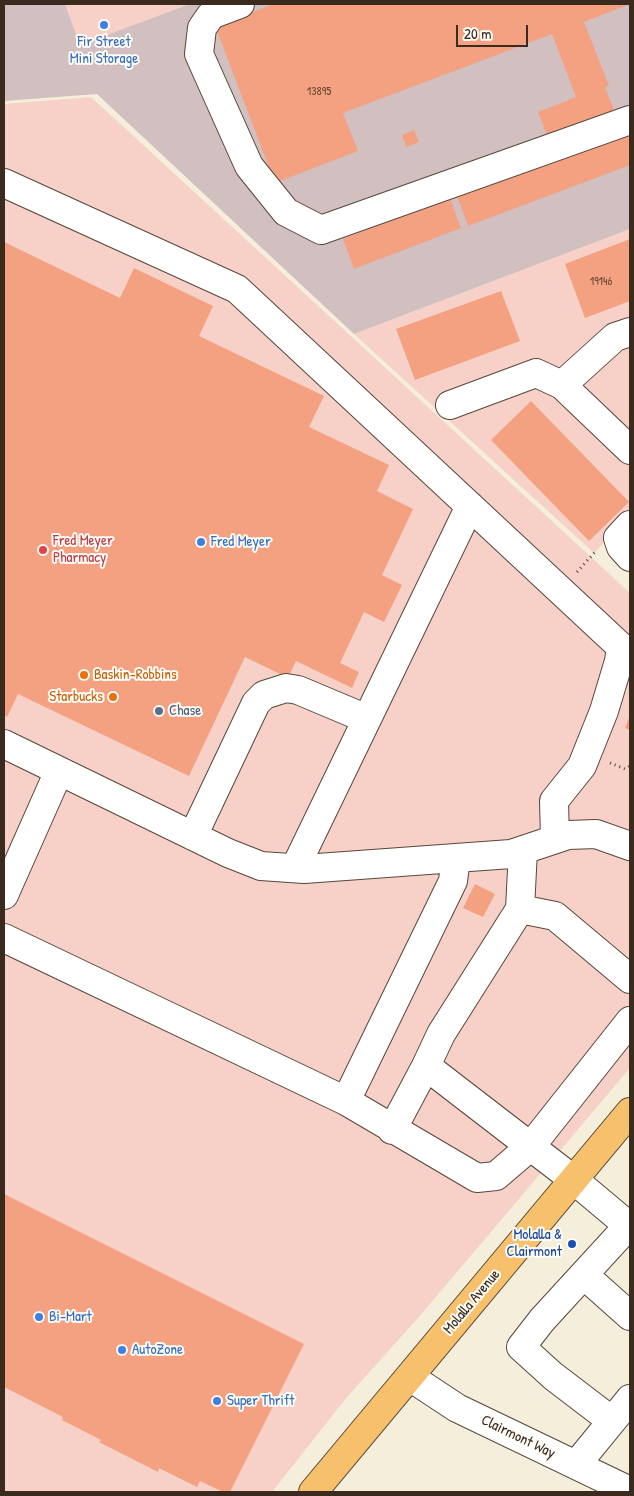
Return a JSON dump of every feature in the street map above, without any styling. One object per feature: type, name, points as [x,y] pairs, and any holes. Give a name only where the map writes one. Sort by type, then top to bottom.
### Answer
[{"type":"main road","name":"Molalla Avenue","points":[[313,1492],[630,1112]]},
{"type":"street","points":[[240,4],[211,15],[202,28],[199,54],[248,166],[286,212],[320,230],[630,120]]},
{"type":"street","points":[[4,183],[237,289],[621,647],[628,665],[604,711],[582,766],[554,801],[555,839]]},
{"type":"street","points":[[562,385],[615,337],[630,332]]},
{"type":"street","points":[[450,405],[536,373],[562,385],[630,450]]},
{"type":"street","points":[[295,868],[470,506]]},
{"type":"street","points":[[194,836],[256,703],[264,695],[286,688],[298,690],[367,719]]},
{"type":"street","points":[[4,744],[194,836],[261,866],[295,868],[511,854],[568,835],[596,834],[630,846]]},
{"type":"street","points":[[4,895],[59,771]]},
{"type":"street","points":[[392,1130],[441,1034],[520,909],[522,850]]},
{"type":"street","points":[[346,1101],[453,882],[456,858]]},
{"type":"street","points":[[520,909],[555,916],[630,979]]},
{"type":"street","points":[[4,938],[346,1101],[392,1130],[477,1178],[496,1176],[531,1146],[630,1022]]},
{"type":"street","points":[[426,1066],[630,1225],[542,1320],[522,1347],[553,1376],[612,1421]]},
{"type":"street","points":[[584,1275],[630,1316]]},
{"type":"street","name":"Clairmont Way","points":[[410,1377],[458,1408],[630,1490]]},
{"type":"street","points":[[576,1465],[630,1399]]},
{"type":"path","points":[[561,591],[594,552],[626,541]]},
{"type":"shaded area","points":[[4,4],[65,4],[80,45],[190,4],[630,4],[630,229],[354,334],[97,94],[4,101]]},
{"type":"shaded area","name":"Fir Street Mini Storage","points":[[65,4],[190,4],[80,46]]},
{"type":"shaded area","points":[[91,97],[630,593],[630,1068],[418,1318],[347,1397],[272,1492],[4,1492],[4,104]]},
{"type":"shaded area","points":[[630,229],[630,516],[594,553],[354,334]]},
{"type":"building","points":[[274,4],[630,4],[584,22],[609,86],[605,87],[615,112],[548,138],[538,112],[576,97],[552,34],[343,113],[358,151],[275,183],[215,26]]},
{"type":"building","points":[[414,130],[419,142],[406,147],[402,135]]},
{"type":"building","points":[[630,132],[630,165],[468,226],[457,196]]},
{"type":"building","points":[[450,198],[461,228],[354,269],[343,239]]},
{"type":"building","points":[[630,239],[630,301],[585,318],[565,264]]},
{"type":"building","name":"Fred Meyer","points":[[4,242],[120,298],[134,268],[213,306],[199,336],[324,396],[309,427],[389,465],[377,491],[413,509],[382,575],[402,585],[384,622],[364,612],[340,663],[359,672],[352,688],[296,661],[288,678],[245,657],[189,776],[18,694],[7,717],[4,715]]},
{"type":"building","points":[[501,291],[520,341],[415,380],[396,329]]},
{"type":"building","points":[[531,401],[629,502],[589,541],[491,440]]},
{"type":"building","points":[[630,715],[630,730],[625,728]]},
{"type":"building","points":[[475,884],[495,894],[483,917],[463,908]]},
{"type":"building","points":[[4,1194],[304,1344],[230,1492],[223,1492],[200,1481],[197,1487],[159,1468],[158,1472],[99,1442],[101,1440],[62,1420],[63,1417],[4,1387]]},
{"type":"place","name":"Fir Street Mini Storage","points":[[104,25]]},
{"type":"place","name":"Fred Meyer","points":[[201,542]]},
{"type":"place","name":"Fred Meyer Pharmacy","points":[[43,550]]},
{"type":"place","name":"Baskin-Robbins","points":[[84,675]]},
{"type":"place","name":"Starbucks","points":[[113,697]]},
{"type":"place","name":"Chase","points":[[159,711]]},
{"type":"place","name":"Molalla & Clairmont","points":[[572,1244]]},
{"type":"place","name":"Bi-Mart","points":[[39,1317]]},
{"type":"place","name":"AutoZone","points":[[122,1350]]},
{"type":"place","name":"Super Thrift","points":[[217,1401]]}]
